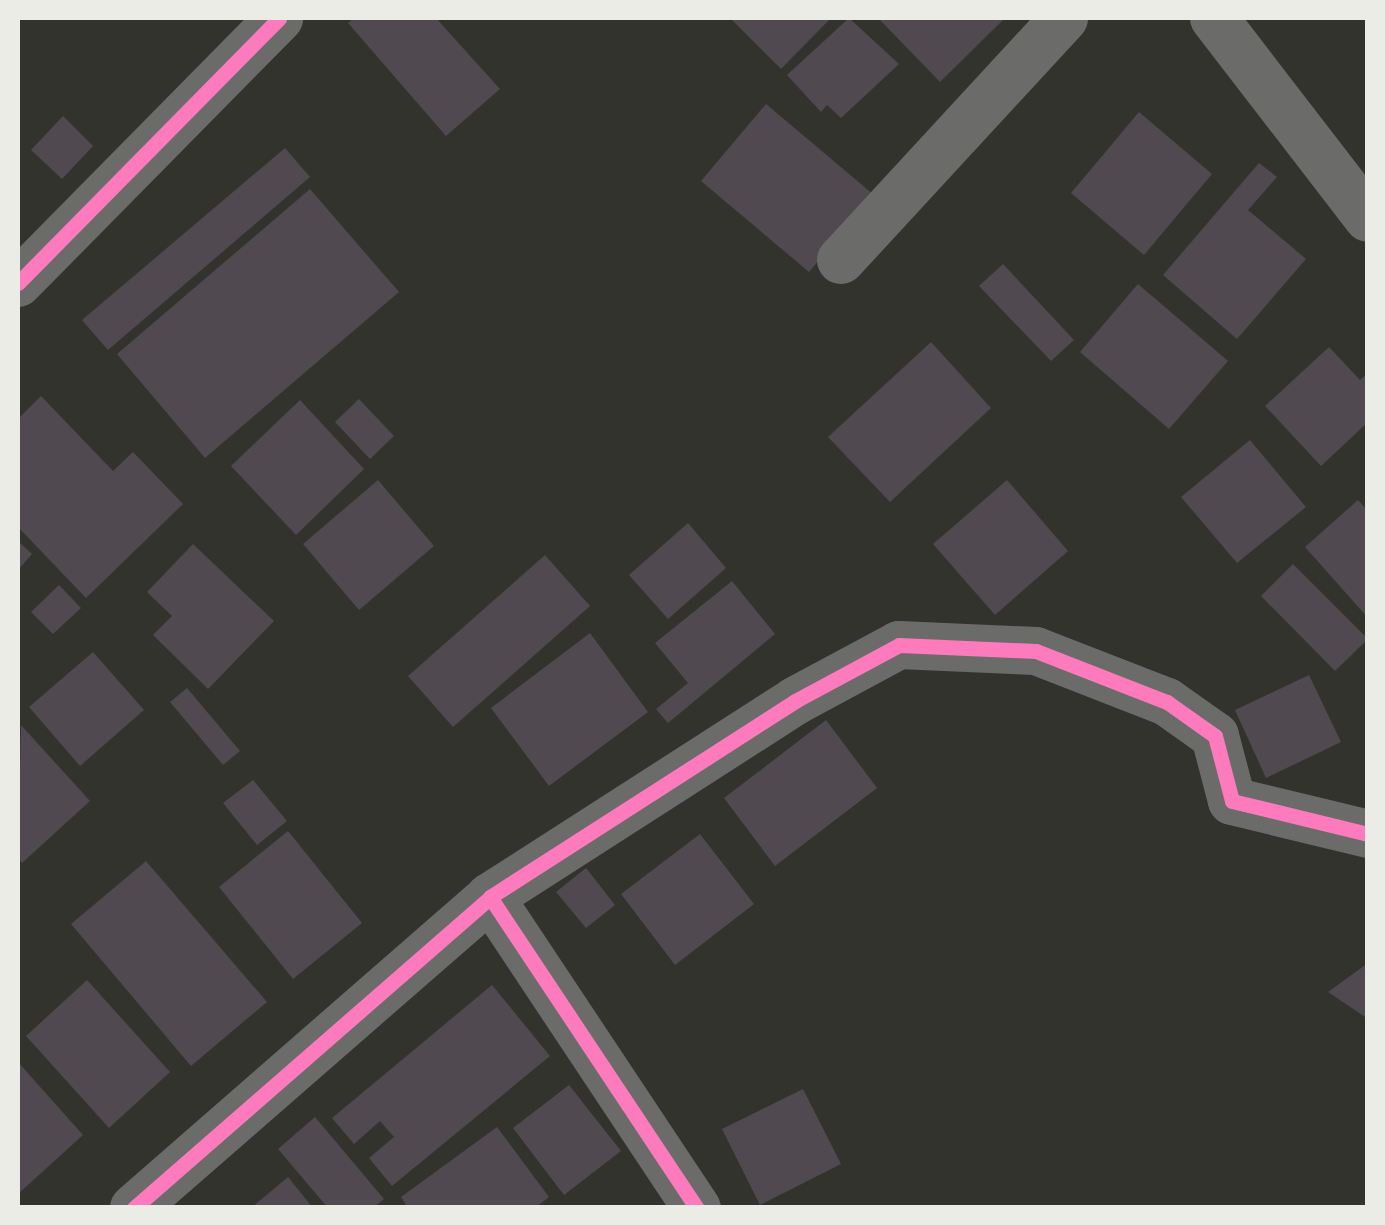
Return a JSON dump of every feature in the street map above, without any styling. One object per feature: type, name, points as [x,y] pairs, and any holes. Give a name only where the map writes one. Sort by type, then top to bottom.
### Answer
[{"type":"street","points":[[18,283],[279,18]]},
{"type":"street","points":[[841,260],[1064,18]]},
{"type":"street","points":[[1214,18],[1368,218]]},
{"type":"street","points":[[134,1208],[490,896],[795,701],[899,645],[1036,652],[1167,702],[1215,736],[1232,801],[1368,834]]},
{"type":"street","points":[[490,896],[696,1208]]},
{"type":"building","points":[[354,18],[436,18],[500,89],[446,136],[348,23]]},
{"type":"building","points":[[730,18],[831,18],[781,69]]},
{"type":"building","points":[[849,18],[899,64],[841,118],[827,105],[821,112],[787,75]]},
{"type":"building","points":[[878,18],[1005,18],[940,82]]},
{"type":"building","points":[[766,104],[874,195],[809,272],[701,181]]},
{"type":"building","points":[[1139,112],[1212,174],[1144,255],[1071,193]]},
{"type":"building","points":[[63,116],[93,146],[62,179],[31,150]]},
{"type":"building","points":[[285,148],[310,177],[108,350],[82,320]]},
{"type":"building","points":[[1259,163],[1277,177],[1248,210],[1306,259],[1237,339],[1163,275]]},
{"type":"building","points":[[310,189],[399,292],[205,458],[117,354]]},
{"type":"building","points":[[1003,264],[1074,340],[1051,361],[979,286]]},
{"type":"building","points":[[1138,284],[1228,361],[1169,429],[1080,352]]},
{"type":"building","points":[[931,342],[991,408],[890,502],[828,437]]},
{"type":"building","points":[[1329,347],[1360,380],[1368,373],[1368,422],[1321,466],[1265,406]]},
{"type":"building","points":[[41,396],[113,471],[133,452],[183,504],[86,598],[18,527],[18,419]]},
{"type":"building","points":[[359,399],[394,436],[370,459],[335,422]]},
{"type":"building","points":[[300,400],[364,469],[296,535],[231,466]]},
{"type":"building","points":[[1250,440],[1306,507],[1237,563],[1181,497]]},
{"type":"building","points":[[378,480],[434,546],[359,610],[303,544]]},
{"type":"building","points":[[1007,480],[1068,551],[995,615],[933,544]]},
{"type":"building","points":[[1358,500],[1368,511],[1368,618],[1305,547]]},
{"type":"building","points":[[688,523],[726,568],[668,619],[629,575]]},
{"type":"building","points":[[18,541],[32,554],[18,570]]},
{"type":"building","points":[[193,544],[274,621],[208,689],[153,635],[172,616],[147,592]]},
{"type":"building","points":[[545,555],[590,606],[453,727],[408,676]]},
{"type":"building","points":[[1293,564],[1368,639],[1335,671],[1261,596]]},
{"type":"building","points":[[732,581],[775,634],[668,723],[656,709],[688,683],[655,643]]},
{"type":"building","points":[[59,585],[81,608],[53,634],[31,612]]},
{"type":"building","points":[[590,633],[648,712],[549,786],[491,708]]},
{"type":"building","points":[[93,652],[144,710],[80,766],[29,707]]},
{"type":"building","points":[[1309,675],[1341,742],[1266,778],[1235,710]]},
{"type":"building","points":[[187,688],[240,751],[223,765],[170,702]]},
{"type":"building","points":[[826,720],[877,788],[775,866],[724,798]]},
{"type":"building","points":[[21,725],[90,801],[22,863],[18,858]]},
{"type":"building","points":[[253,780],[287,821],[257,845],[223,803]]},
{"type":"building","points":[[288,831],[362,923],[293,979],[219,887]]},
{"type":"building","points":[[700,834],[754,904],[675,965],[621,894]]},
{"type":"building","points":[[146,861],[267,1002],[191,1066],[71,924]]},
{"type":"building","points":[[586,868],[615,905],[586,928],[556,892]]},
{"type":"building","points":[[1368,963],[1368,1019],[1328,992]]},
{"type":"building","points":[[87,980],[170,1072],[109,1128],[26,1036]]},
{"type":"building","points":[[492,985],[550,1056],[392,1186],[369,1158],[394,1137],[380,1121],[354,1144],[332,1118]]},
{"type":"building","points":[[18,1062],[83,1135],[18,1194]]},
{"type":"building","points":[[569,1085],[621,1151],[564,1195],[513,1128]]},
{"type":"building","points":[[803,1089],[841,1164],[760,1205],[722,1129]]},
{"type":"building","points":[[315,1117],[384,1199],[373,1208],[328,1208],[278,1149]]},
{"type":"building","points":[[497,1127],[549,1197],[535,1208],[408,1208],[401,1197]]},
{"type":"building","points":[[288,1177],[313,1208],[251,1208]]},
{"type":"cycle path","points":[[18,283],[279,18]]},
{"type":"cycle path","points":[[134,1208],[490,897],[795,701],[899,645],[1036,651],[1167,702],[1215,736],[1232,801],[1368,834]]},
{"type":"cycle path","points":[[490,897],[697,1208]]}]
